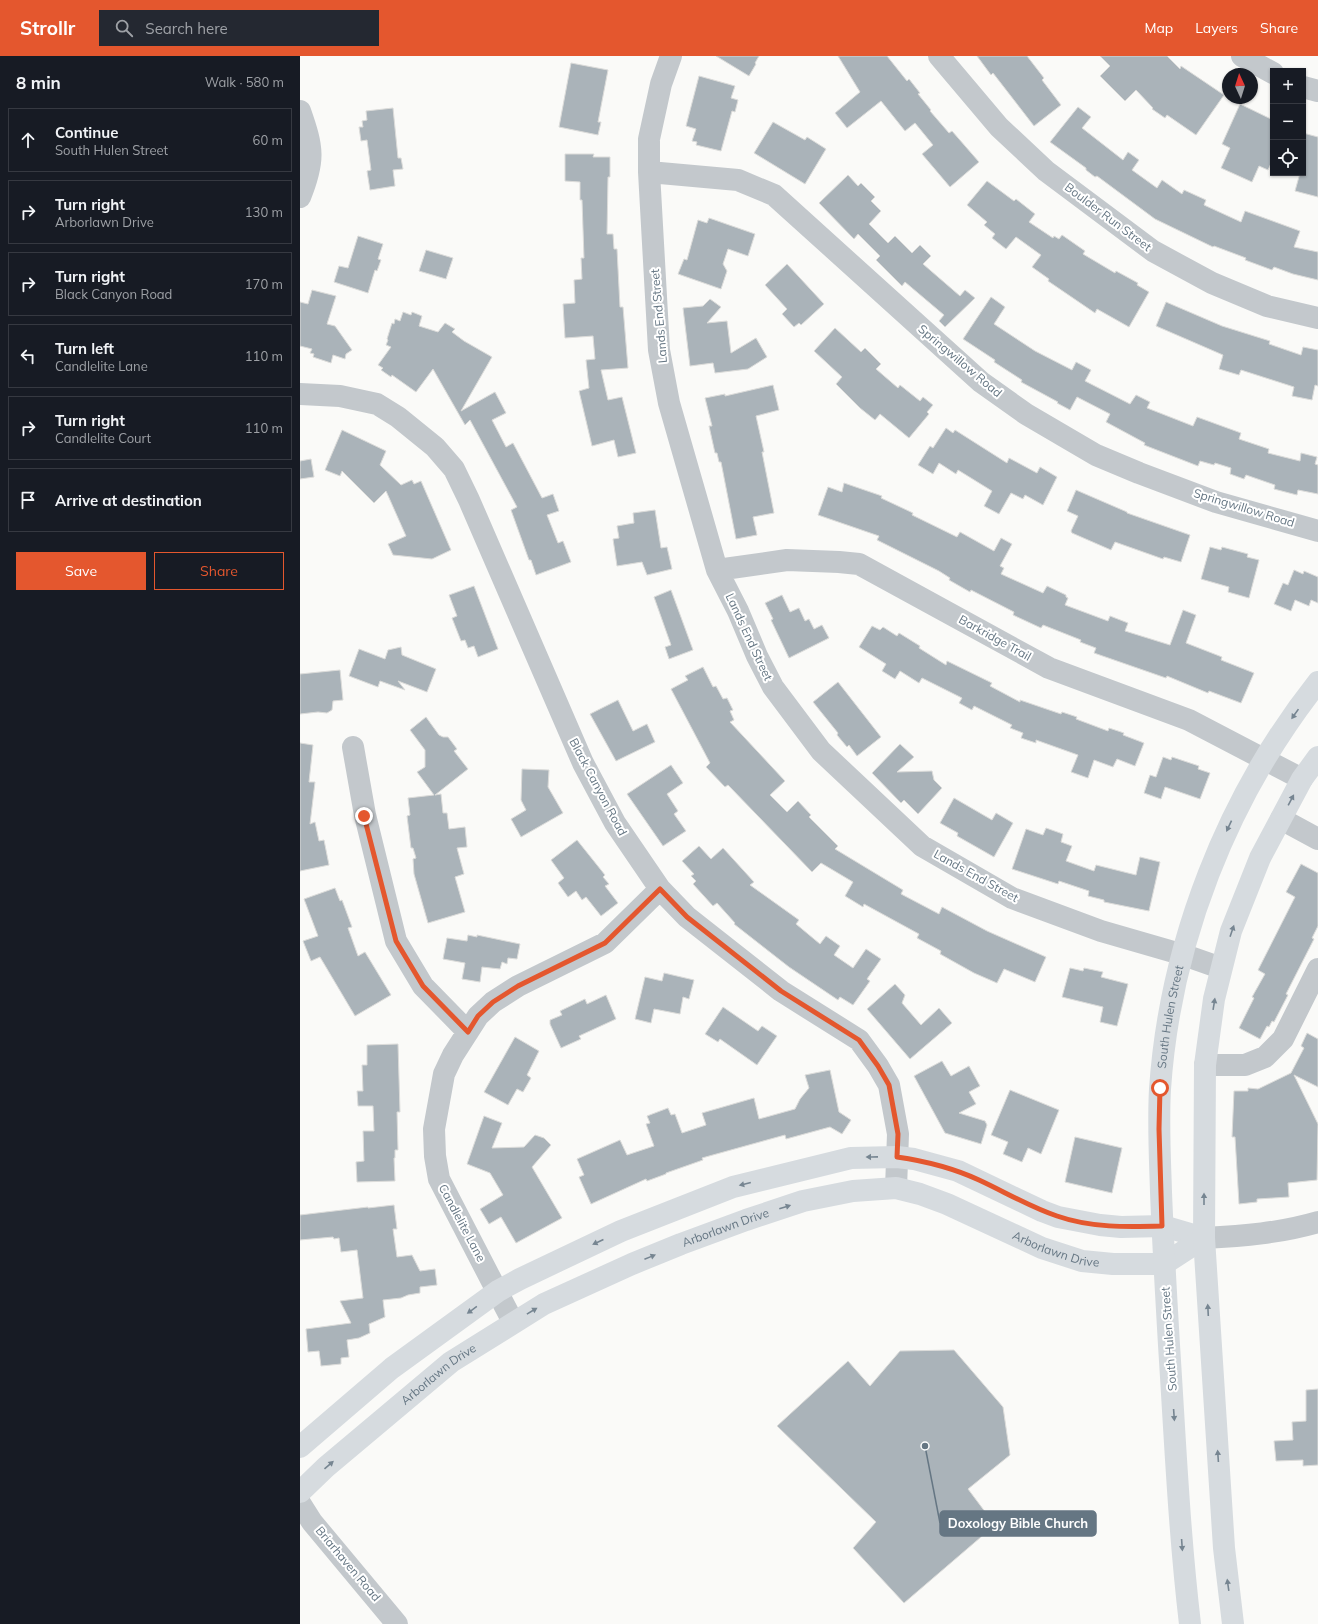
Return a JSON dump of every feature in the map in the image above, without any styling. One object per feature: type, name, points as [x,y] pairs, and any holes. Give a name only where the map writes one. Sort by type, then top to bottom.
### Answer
[{"type":"main road","name":"South Hulen Street","points":[[1190,1624],[1182,1546],[1162,1226],[1159,1129],[1160,1088],[1168,1025],[1174,992],[1194,915],[1216,855],[1233,818],[1266,760],[1293,716],[1318,682]]},
{"type":"main road","points":[[1234,1624],[1224,1548],[1204,1238],[1205,1065],[1214,999],[1231,932],[1260,858],[1302,779],[1318,757]]},
{"type":"main road","points":[[300,1447],[392,1368],[498,1291],[621,1231],[733,1187],[851,1158],[897,1157],[928,1163],[958,1171],[1042,1211],[1058,1217],[1100,1226],[1162,1226],[1204,1238]]},
{"type":"main road","name":"Arborlawn Drive","points":[[300,1492],[326,1467],[451,1362],[544,1304],[632,1264],[746,1220],[803,1201],[853,1191],[896,1188],[920,1194],[947,1204],[1042,1248],[1082,1261],[1113,1264],[1164,1264]]},
{"type":"main road","points":[[1164,1264],[1204,1238]]},
{"type":"street","name":"Lands End Street","points":[[671,56],[661,84],[649,139],[649,172],[659,350],[669,403],[717,570],[738,611],[757,656],[773,687],[821,751],[922,846],[1012,898],[1101,931],[1184,955],[1221,968]]},
{"type":"street","name":"Boulder Run Street","points":[[938,56],[999,127],[1046,171],[1154,251],[1212,283],[1266,306],[1318,318]]},
{"type":"street","points":[[1242,56],[1270,71]]},
{"type":"street","points":[[1306,88],[1318,91]]},
{"type":"street","points":[[300,111],[309,136],[312,150],[309,176],[300,197]]},
{"type":"street","name":"Springwillow Road","points":[[649,172],[738,180],[774,195],[981,382],[1026,414],[1096,455],[1139,473],[1216,502],[1318,531]]},
{"type":"street","name":"Black Canyon Road","points":[[300,394],[340,396],[378,404],[398,417],[435,447],[454,469],[469,500],[583,763],[615,823],[660,889],[687,917],[781,991],[859,1040],[878,1066],[889,1085],[898,1134],[896,1188]]},
{"type":"street","name":"Barkridge Trail","points":[[717,570],[787,560],[832,561],[859,564],[1048,668],[1189,720],[1302,779]]},
{"type":"street","points":[[353,747],[364,816],[396,941],[423,986],[468,1032]]},
{"type":"street","points":[[1281,819],[1318,839]]},
{"type":"street","name":"Candlelite Lane","points":[[513,1322],[439,1178],[435,1156],[434,1129],[444,1074],[453,1055],[478,1016],[493,1002],[518,986],[605,943],[660,889]]},
{"type":"street","points":[[1205,1065],[1245,1065],[1265,1057],[1283,1039],[1318,969]]},
{"type":"street","points":[[1204,1238],[1264,1234],[1318,1222]]},
{"type":"street","name":"Briarhaven Road","points":[[300,1503],[312,1522],[397,1624]]},
{"type":"building","points":[[716,56],[759,56],[749,76]]},
{"type":"building","points":[[838,56],[887,56],[907,81],[909,79],[920,93],[918,94],[931,110],[930,111],[949,133],[952,131],[979,162],[950,187],[922,154],[933,145],[915,123],[905,131],[881,101],[847,128],[835,113],[860,92]]},
{"type":"building","points":[[977,56],[1027,56],[1044,78],[1042,80],[1061,105],[1034,126],[993,73],[991,75]]},
{"type":"building","points":[[1100,56],[1167,56],[1180,69],[1181,66],[1222,94],[1222,98],[1196,135],[1167,115],[1165,118],[1152,109],[1153,108],[1136,90],[1125,101],[1100,76],[1110,66]]},
{"type":"building","points":[[571,63],[608,70],[598,122],[601,122],[598,135],[559,127]]},
{"type":"building","points":[[699,76],[735,86],[731,98],[738,100],[735,112],[732,111],[721,151],[696,145],[697,142],[692,141],[696,129],[686,126]]},
{"type":"building","points":[[1240,104],[1270,119],[1270,166],[1268,170],[1259,166],[1252,182],[1221,168],[1230,148],[1222,144]]},
{"type":"building","points":[[1078,107],[1091,117],[1082,128],[1123,160],[1128,152],[1139,160],[1132,170],[1157,188],[1162,180],[1182,194],[1184,190],[1206,200],[1204,205],[1241,222],[1245,211],[1300,231],[1294,247],[1318,252],[1318,280],[1293,274],[1274,267],[1272,270],[1245,260],[1246,258],[1214,246],[1213,247],[1155,219],[1097,176],[1095,177],[1086,170],[1086,168],[1050,142]]},
{"type":"building","points":[[393,108],[398,158],[401,158],[403,169],[393,170],[395,186],[370,190],[367,171],[371,170],[367,140],[361,141],[359,127],[363,127],[362,121],[367,120],[366,111]]},
{"type":"building","points":[[773,122],[805,140],[807,137],[826,149],[805,184],[754,153]]},
{"type":"building","points":[[1306,134],[1318,137],[1318,197],[1295,191],[1299,176],[1306,176]]},
{"type":"building","points":[[565,154],[594,154],[593,157],[610,157],[610,177],[608,177],[607,234],[613,234],[614,249],[617,249],[620,307],[623,307],[628,368],[601,370],[608,400],[622,397],[636,453],[618,457],[614,440],[592,446],[579,391],[589,388],[586,360],[595,359],[593,336],[565,338],[563,304],[575,303],[574,280],[582,279],[581,258],[584,258],[580,182],[565,181]]},
{"type":"building","points":[[848,175],[858,186],[861,183],[875,197],[871,201],[881,211],[869,224],[888,243],[895,236],[912,253],[920,245],[931,256],[923,264],[960,296],[965,290],[975,298],[945,327],[939,321],[944,315],[905,282],[902,286],[876,260],[880,256],[858,234],[854,239],[819,203]]},
{"type":"building","points":[[987,181],[1014,201],[1016,199],[1035,214],[1029,222],[1053,238],[1054,236],[1059,239],[1062,235],[1085,251],[1083,254],[1115,273],[1116,271],[1138,283],[1137,285],[1149,292],[1129,327],[1097,309],[1095,313],[1048,281],[1049,279],[1032,267],[1041,255],[1016,237],[1006,249],[992,238],[995,234],[984,225],[987,222],[967,205]]},
{"type":"building","points":[[709,218],[755,234],[748,256],[728,249],[723,264],[727,271],[721,289],[678,274],[684,259],[687,260],[698,220],[707,223]]},
{"type":"building","points":[[358,236],[383,244],[378,259],[381,260],[377,271],[375,270],[368,293],[334,282],[339,266],[348,268]]},
{"type":"building","points":[[426,250],[453,258],[446,279],[419,271]]},
{"type":"building","points":[[787,264],[824,304],[801,325],[799,323],[794,327],[782,314],[787,309],[765,285]]},
{"type":"building","points":[[312,290],[336,296],[327,324],[335,326],[352,350],[346,354],[345,359],[333,355],[331,363],[313,357],[314,354],[310,353],[312,349],[300,346],[300,302],[308,304]]},
{"type":"building","points":[[991,297],[1005,307],[994,324],[1035,351],[1072,370],[1076,362],[1091,370],[1085,381],[1130,404],[1136,395],[1150,402],[1147,408],[1193,426],[1197,417],[1241,433],[1239,439],[1269,449],[1268,453],[1300,461],[1301,453],[1317,457],[1315,464],[1318,465],[1318,494],[1298,490],[1297,495],[1274,489],[1275,485],[1246,475],[1244,479],[1230,474],[1231,468],[1215,463],[1214,465],[1200,461],[1198,466],[1144,445],[1145,443],[1106,422],[1110,414],[1077,397],[1070,410],[1021,382],[1022,380],[963,339]]},
{"type":"building","points":[[710,299],[721,307],[707,323],[727,321],[731,353],[756,338],[767,357],[748,369],[715,373],[713,363],[690,366],[683,308],[703,306]]},
{"type":"building","points":[[1166,302],[1222,326],[1270,341],[1269,344],[1301,355],[1303,347],[1318,350],[1318,386],[1315,385],[1312,400],[1292,396],[1294,387],[1241,370],[1239,375],[1219,369],[1223,355],[1156,326]]},
{"type":"building","points":[[403,312],[411,315],[412,312],[422,316],[419,326],[438,332],[445,323],[455,329],[452,332],[464,341],[492,357],[461,411],[495,392],[506,413],[492,420],[506,447],[513,443],[542,498],[553,494],[559,511],[547,515],[558,543],[563,541],[571,562],[536,575],[511,510],[517,507],[470,420],[465,425],[433,369],[416,392],[392,375],[391,377],[381,370],[383,368],[378,365],[391,347],[386,345],[392,323],[394,324],[395,319],[400,321]]},
{"type":"building","points":[[835,328],[861,352],[865,348],[881,364],[876,369],[898,388],[900,385],[920,401],[923,397],[933,405],[927,412],[929,414],[909,438],[880,414],[875,420],[860,408],[836,384],[842,377],[814,351]]},
{"type":"building","points":[[773,385],[779,410],[756,416],[764,452],[762,452],[774,513],[753,517],[757,535],[736,539],[721,462],[719,462],[717,453],[715,453],[709,426],[712,426],[705,398],[725,394],[725,396]]},
{"type":"building","points":[[946,428],[953,433],[955,430],[1007,463],[1009,458],[1037,473],[1040,467],[1057,477],[1043,505],[1025,495],[1023,499],[1011,493],[999,514],[984,506],[992,491],[958,470],[956,474],[939,463],[933,474],[918,465],[930,446],[933,448]]},
{"type":"building","points":[[342,430],[386,451],[380,465],[401,485],[412,480],[414,484],[421,481],[451,550],[432,559],[393,555],[388,544],[406,536],[386,491],[374,503],[342,471],[340,476],[325,470]]},
{"type":"building","points":[[311,459],[314,477],[300,479],[300,461]]},
{"type":"building","points":[[844,483],[882,496],[881,498],[913,513],[912,515],[957,537],[960,532],[994,551],[1001,538],[1012,544],[1000,566],[1004,568],[1001,574],[1043,593],[1047,586],[1066,595],[1068,598],[1065,605],[1108,621],[1110,616],[1128,623],[1125,631],[1170,645],[1183,610],[1196,615],[1186,643],[1222,657],[1221,660],[1254,673],[1241,703],[1209,691],[1208,693],[1167,676],[1166,678],[1094,653],[1096,648],[1080,642],[1081,640],[1043,625],[1041,628],[1013,615],[1014,612],[971,590],[970,592],[949,580],[950,578],[939,571],[877,540],[879,536],[818,515],[828,487],[842,492]]},
{"type":"building","points":[[1076,490],[1127,513],[1190,535],[1181,562],[1164,557],[1163,559],[1115,542],[1111,550],[1072,533],[1071,531],[1078,516],[1067,511]]},
{"type":"building","points":[[655,510],[661,548],[667,547],[672,569],[647,575],[642,562],[617,566],[613,539],[619,538],[617,526],[634,523],[633,513]]},
{"type":"building","points":[[1210,547],[1221,550],[1222,547],[1248,554],[1247,557],[1259,560],[1249,598],[1228,592],[1229,587],[1201,579]]},
{"type":"building","points":[[1294,570],[1303,574],[1304,571],[1318,577],[1318,603],[1311,600],[1309,606],[1295,600],[1291,611],[1274,604],[1283,583],[1288,585]]},
{"type":"building","points":[[474,586],[498,649],[478,657],[474,646],[468,648],[465,640],[461,641],[452,618],[457,616],[449,595]]},
{"type":"building","points":[[671,590],[693,650],[669,659],[665,647],[671,645],[654,597]]},
{"type":"building","points":[[782,595],[790,612],[799,608],[805,621],[809,619],[814,629],[822,625],[829,638],[789,658],[771,620],[773,619],[765,603]]},
{"type":"building","points":[[872,626],[880,630],[883,627],[897,636],[899,633],[946,665],[947,661],[992,683],[990,686],[1020,702],[1020,700],[1061,714],[1062,712],[1108,731],[1109,728],[1124,733],[1123,735],[1144,743],[1135,766],[1117,759],[1113,767],[1094,760],[1088,778],[1071,772],[1078,755],[1036,740],[1036,743],[1021,738],[1023,733],[1010,728],[1012,725],[974,706],[972,710],[959,703],[962,698],[922,678],[919,683],[900,671],[895,679],[882,671],[886,664],[859,647]]},
{"type":"building","points":[[401,647],[402,655],[436,669],[427,692],[398,681],[405,690],[380,681],[378,687],[349,676],[359,649],[385,659],[388,650]]},
{"type":"building","points":[[703,667],[713,687],[716,686],[723,699],[727,698],[733,710],[730,711],[734,720],[730,722],[785,781],[770,795],[787,812],[798,801],[811,815],[809,817],[838,846],[835,849],[903,890],[901,894],[939,914],[942,907],[987,931],[1046,957],[1035,982],[1004,969],[997,983],[974,973],[940,954],[941,951],[917,938],[919,934],[864,904],[863,907],[845,896],[853,882],[821,863],[812,872],[728,785],[725,787],[706,767],[710,763],[671,689],[688,680],[685,676]]},
{"type":"building","points":[[340,670],[343,700],[333,701],[332,710],[327,713],[318,712],[300,714],[300,674]]},
{"type":"building","points":[[838,682],[881,737],[857,756],[849,745],[847,747],[837,735],[838,733],[813,702]]},
{"type":"building","points":[[618,700],[633,731],[647,724],[655,742],[616,761],[590,714]]},
{"type":"building","points":[[426,717],[439,735],[448,737],[457,749],[454,751],[468,769],[435,795],[441,794],[443,813],[447,813],[449,829],[465,827],[467,847],[457,848],[464,874],[455,877],[465,912],[428,923],[414,874],[413,859],[416,858],[413,848],[411,848],[407,816],[410,815],[408,798],[434,795],[417,772],[425,767],[425,750],[410,730]]},
{"type":"building","points":[[300,743],[313,745],[309,782],[315,782],[310,824],[315,822],[319,841],[324,840],[329,865],[300,871]]},
{"type":"building","points":[[900,744],[914,757],[897,772],[932,771],[934,780],[942,788],[918,814],[904,800],[901,803],[872,773]]},
{"type":"building","points":[[1163,757],[1171,760],[1172,757],[1199,766],[1198,769],[1210,773],[1200,799],[1165,787],[1161,799],[1144,793],[1150,775],[1156,777]]},
{"type":"building","points":[[671,765],[683,783],[667,794],[678,811],[674,814],[686,831],[663,846],[627,794]]},
{"type":"building","points":[[522,769],[549,770],[548,787],[563,813],[521,837],[511,819],[526,810],[521,800]]},
{"type":"building","points":[[954,798],[992,820],[996,813],[1013,823],[994,857],[957,836],[958,833],[940,823]]},
{"type":"building","points":[[1046,828],[1063,834],[1061,842],[1072,846],[1066,861],[1094,871],[1096,865],[1136,875],[1140,857],[1160,862],[1149,911],[1104,902],[1104,900],[1088,896],[1089,891],[1059,881],[1058,884],[1012,869],[1026,829],[1043,835]]},
{"type":"building","points":[[577,840],[605,875],[603,877],[609,884],[605,886],[618,903],[601,916],[586,897],[582,900],[576,891],[568,897],[558,883],[564,878],[551,860]]},
{"type":"building","points":[[699,846],[711,859],[723,848],[754,882],[750,885],[799,920],[796,924],[820,944],[826,936],[840,946],[834,955],[853,968],[866,949],[881,959],[867,979],[870,981],[853,1005],[840,997],[838,1000],[789,967],[734,924],[735,923],[717,903],[713,906],[693,884],[696,881],[691,876],[694,874],[682,861]]},
{"type":"building","points":[[1301,864],[1318,873],[1318,926],[1312,938],[1314,939],[1286,994],[1288,995],[1274,1022],[1272,1021],[1269,1027],[1267,1026],[1260,1039],[1239,1028],[1254,998],[1252,997],[1265,974],[1258,970],[1295,897],[1286,892]]},
{"type":"building","points":[[335,888],[340,901],[342,900],[352,927],[348,928],[358,956],[365,952],[391,995],[355,1016],[320,957],[311,961],[303,941],[318,936],[304,899]]},
{"type":"building","points":[[468,935],[477,937],[477,935],[520,944],[517,959],[508,958],[507,964],[502,962],[500,969],[482,967],[480,982],[462,979],[465,963],[443,959],[447,938],[467,941]]},
{"type":"building","points":[[1070,968],[1083,971],[1084,968],[1103,972],[1101,977],[1128,984],[1117,1026],[1100,1022],[1103,1007],[1062,997]]},
{"type":"building","points":[[664,973],[694,980],[689,999],[683,997],[680,1014],[654,1009],[651,1023],[635,1019],[645,977],[662,981]]},
{"type":"building","points":[[895,984],[905,995],[902,1003],[921,1025],[939,1008],[952,1023],[910,1059],[867,1009]]},
{"type":"building","points":[[606,995],[616,1019],[579,1036],[581,1039],[561,1048],[550,1024],[550,1020],[562,1015],[560,1011],[585,999],[587,1004]]},
{"type":"building","points":[[723,1007],[758,1031],[762,1026],[777,1036],[757,1065],[720,1039],[718,1042],[705,1034]]},
{"type":"building","points":[[1307,1033],[1318,1039],[1318,1087],[1294,1075],[1318,1124],[1317,1180],[1288,1183],[1289,1197],[1257,1199],[1257,1202],[1239,1204],[1235,1137],[1232,1137],[1234,1091],[1248,1091],[1248,1088],[1258,1089],[1291,1073],[1304,1048],[1301,1046]]},
{"type":"building","points":[[515,1037],[539,1051],[527,1075],[531,1078],[523,1092],[517,1089],[508,1105],[484,1092]]},
{"type":"building","points":[[398,1044],[400,1112],[397,1112],[398,1150],[395,1150],[394,1158],[395,1181],[357,1182],[356,1162],[364,1161],[363,1131],[374,1131],[373,1106],[358,1106],[357,1091],[363,1091],[362,1065],[367,1065],[367,1045]]},
{"type":"building","points":[[942,1061],[951,1076],[969,1066],[980,1086],[969,1092],[976,1104],[959,1113],[985,1121],[987,1125],[981,1144],[945,1133],[914,1076]]},
{"type":"building","points":[[830,1070],[839,1112],[851,1120],[842,1134],[830,1127],[786,1139],[785,1135],[702,1158],[703,1160],[647,1181],[646,1179],[591,1204],[579,1177],[584,1175],[577,1159],[620,1140],[627,1155],[654,1146],[646,1124],[650,1123],[647,1116],[668,1108],[671,1115],[675,1114],[682,1133],[706,1125],[702,1113],[754,1098],[759,1119],[795,1109],[800,1099],[809,1088],[805,1075]]},
{"type":"building","points":[[1010,1090],[1059,1110],[1041,1154],[1028,1148],[1022,1162],[1003,1154],[1008,1142],[991,1135]]},
{"type":"building","points":[[484,1116],[502,1123],[492,1148],[524,1147],[535,1135],[544,1138],[551,1145],[532,1167],[562,1218],[516,1243],[501,1217],[489,1224],[480,1209],[503,1195],[490,1173],[467,1164]]},
{"type":"building","points":[[1075,1137],[1122,1148],[1112,1193],[1065,1182]]},
{"type":"building","points":[[394,1205],[397,1229],[393,1229],[397,1257],[412,1255],[420,1271],[435,1269],[437,1285],[420,1287],[420,1293],[401,1298],[383,1300],[385,1317],[369,1324],[370,1333],[359,1338],[347,1340],[349,1357],[341,1358],[341,1364],[321,1366],[319,1351],[308,1352],[306,1329],[351,1323],[340,1301],[363,1298],[357,1250],[341,1252],[339,1238],[334,1239],[333,1237],[300,1240],[300,1215]]},
{"type":"building","points":[[954,1350],[1003,1407],[1010,1455],[968,1489],[995,1525],[904,1603],[853,1548],[876,1522],[777,1426],[848,1361],[870,1386],[900,1351]]},
{"type":"building","points":[[1318,1389],[1318,1465],[1303,1466],[1303,1460],[1276,1461],[1274,1441],[1293,1440],[1292,1422],[1306,1421],[1306,1390]]},
{"type":"place","name":"Doxology Bible Church","points":[[925,1446]]},
{"type":"route","points":[[364,816],[396,941],[423,986],[468,1032],[478,1016],[493,1002],[518,986],[605,943],[660,889],[687,917],[781,991],[859,1040],[878,1066],[889,1085],[898,1134],[897,1157],[936,1164],[958,1171],[1042,1211],[1058,1217],[1100,1226],[1162,1226],[1159,1129],[1160,1088]]}]
